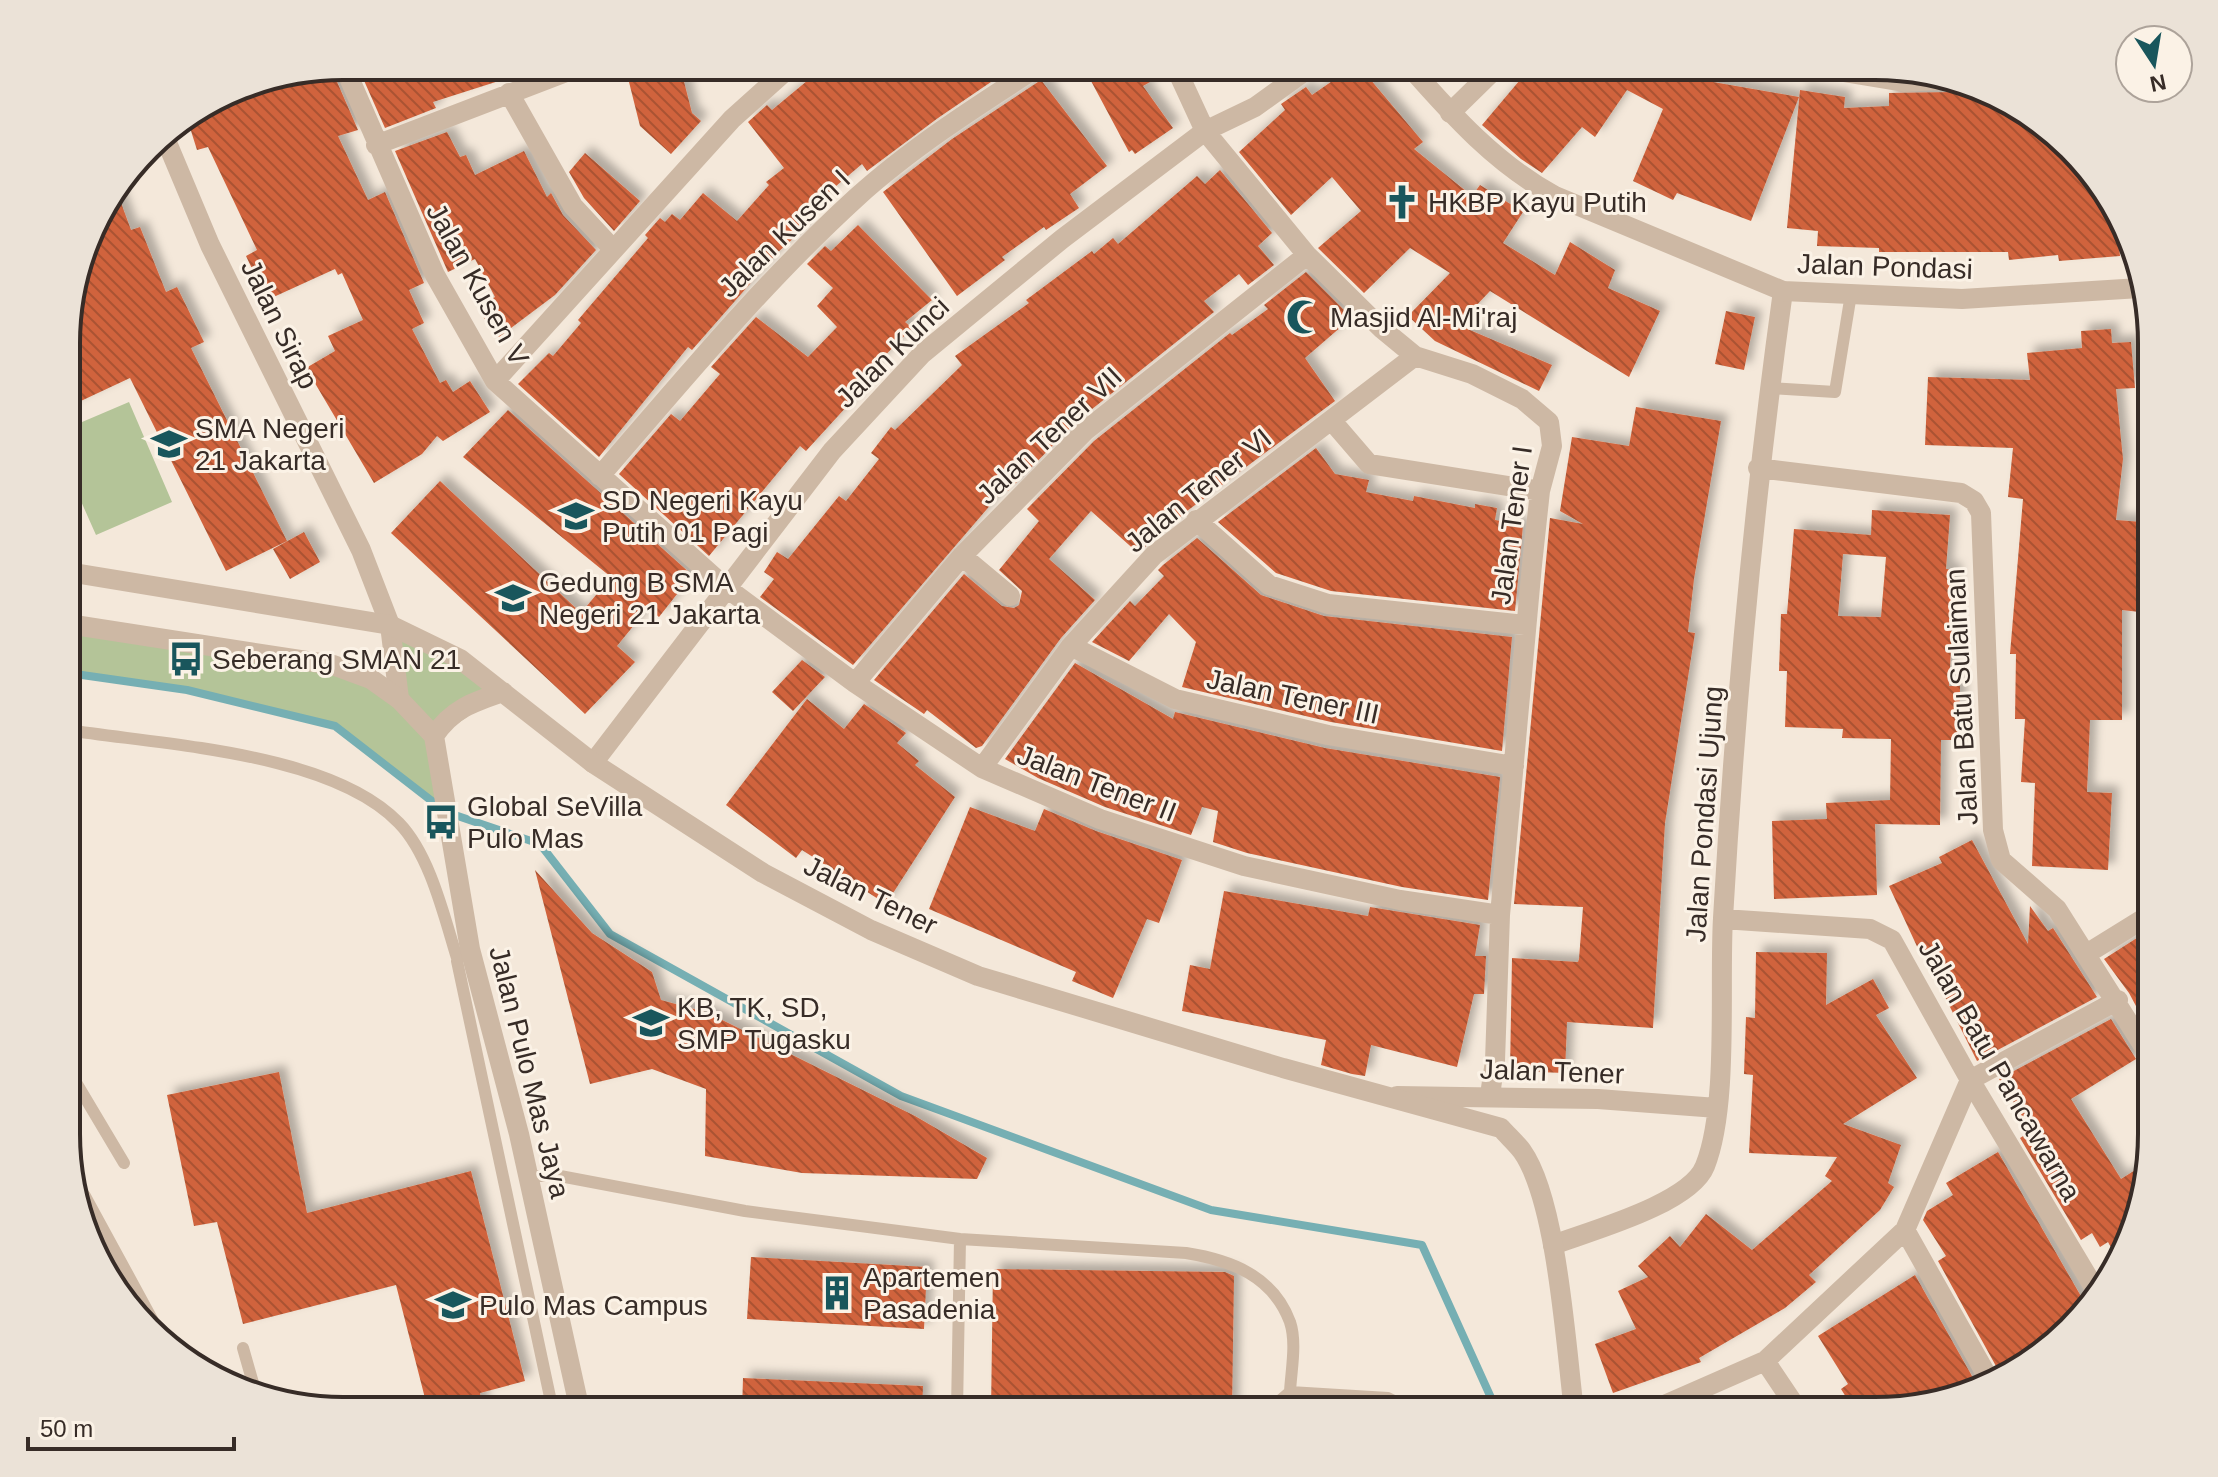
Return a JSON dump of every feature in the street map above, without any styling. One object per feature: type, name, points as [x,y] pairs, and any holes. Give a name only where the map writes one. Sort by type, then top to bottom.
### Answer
[{"type":"street","name":"Jalan Kusen V","points":[[350,80],[435,275],[495,381],[724,586]]},
{"type":"street","points":[[376,145],[544,80]]},
{"type":"street","points":[[495,381],[612,248],[732,119],[775,80]]},
{"type":"street","name":"Jalan Kusen I","points":[[600,476],[762,288],[859,196],[970,111],[1018,80]]},
{"type":"street","name":"Jalan Tener I","points":[[1181,80],[1205,131],[1307,255],[1415,356],[1472,374],[1539,410],[1549,422],[1552,433],[1540,491],[1525,625],[1500,915],[1495,1061],[1490,1095]]},
{"type":"street","name":"Jalan Kunci","points":[[593,763],[724,586],[832,451],[922,354],[1062,239],[1205,131],[1255,107],[1293,80]]},
{"type":"street","name":"Jalan Pondasi","points":[[1421,80],[1450,113],[1523,178],[1555,196],[1783,291],[1962,299],[2132,288]]},
{"type":"street","points":[[1450,113],[1484,80]]},
{"type":"street","points":[[509,93],[573,206],[612,248]]},
{"type":"street","name":"Jalan Sirap","points":[[169,146],[210,245],[361,550],[390,625],[399,699]]},
{"type":"street","name":"Jalan Tener VII","points":[[855,683],[962,556],[1085,431],[1307,255]]},
{"type":"street","name":"Jalan Pondasi Ujung","points":[[1553,1245],[1622,1220],[1689,1188],[1705,1167],[1717,1108],[1723,919],[1758,468],[1783,291]]},
{"type":"street","name":"Jalan Tener VI","points":[[982,768],[1071,646],[1154,555],[1415,356]]},
{"type":"street","points":[[1332,421],[1369,464],[1540,491]]},
{"type":"street","name":"Jalan Batu Sulaiman","points":[[1758,468],[1961,493],[1974,501],[1981,513],[1993,830],[2001,860],[2045,895],[2088,953],[2137,1033]]},
{"type":"street","points":[[1196,520],[1269,585],[1297,597],[1328,604],[1525,625]]},
{"type":"street","points":[[962,556],[1010,596]]},
{"type":"street","name":"Jalan Tener","points":[[80,574],[390,625],[460,659],[593,763],[763,873],[871,930],[978,976],[1384,1097],[1501,1128],[1523,1152],[1536,1180],[1553,1245],[1572,1396]]},
{"type":"street","name":"Jalan Tener II","points":[[724,586],[855,683],[982,768],[1100,819],[1244,866],[1400,900],[1500,915]]},
{"type":"street","points":[[80,626],[333,665],[371,679],[399,699],[434,740],[446,718],[465,705],[503,692]]},
{"type":"street","name":"Jalan Tener III","points":[[1071,646],[1175,699],[1328,735],[1514,766]]},
{"type":"street","name":"Jalan Pulo Mas Jaya","points":[[434,740],[449,821],[463,953],[528,1176],[574,1397]]},
{"type":"street","name":"Jalan Batu Pancawarna","points":[[1723,919],[1870,929],[1892,940],[1970,1080],[2092,1283]]},
{"type":"street","points":[[2088,953],[2137,923]]},
{"type":"street","points":[[1685,1396],[1765,1361],[1905,1230],[1970,1080],[2118,1000]]},
{"type":"street","name":"Jalan Tener","points":[[1384,1097],[1490,1095],[1717,1108]]},
{"type":"street","points":[[1905,1230],[1985,1372]]},
{"type":"street","points":[[1765,1361],[1789,1396]]},
{"type":"lane","points":[[1769,388],[1835,392],[1851,294]]},
{"type":"lane","points":[[80,731],[138,737],[275,761],[354,788],[401,824],[431,877],[463,953],[550,1397]]},
{"type":"lane","points":[[80,1089],[124,1163]]},
{"type":"lane","points":[[528,1176],[560,1176],[630,1192],[774,1215],[960,1239],[1186,1253],[1219,1258],[1247,1269],[1272,1291],[1291,1323],[1290,1392]]},
{"type":"lane","points":[[90,1206],[145,1307]]},
{"type":"lane","points":[[957,1397],[960,1239]]},
{"type":"lane","points":[[243,1348],[252,1380]]},
{"type":"lane","points":[[1285,1396],[1290,1392],[1361,1396]]},
{"type":"green space","points":[[129,402],[172,502],[96,535],[80,499],[80,423]]},
{"type":"green space","points":[[390,625],[503,692],[435,739],[446,812],[335,726],[187,690],[80,674],[80,626],[333,665],[399,698]]},
{"type":"building","points":[[336,80],[358,130],[338,136],[368,200],[385,192],[424,283],[409,290],[424,323],[412,329],[440,383],[446,380],[453,392],[470,381],[490,412],[443,441],[437,436],[422,454],[374,483],[306,368],[335,351],[328,336],[363,320],[342,273],[338,275],[335,269],[267,300],[246,256],[257,250],[208,147],[197,150],[190,129],[212,115],[275,89]]},
{"type":"building","points":[[364,80],[502,80],[433,102],[436,108],[385,128]]},
{"type":"building","points":[[628,80],[684,80],[692,113],[701,121],[671,154],[640,126]]},
{"type":"building","points":[[808,80],[994,80],[867,171],[862,164],[796,220],[805,228],[777,253],[692,350],[688,347],[599,457],[518,384],[549,353],[553,356],[581,323],[578,320],[648,238],[645,235],[660,218],[665,222],[672,214],[680,220],[703,193],[737,221],[769,185],[766,182],[784,168],[748,122],[767,105],[772,110]]},
{"type":"building","points":[[1041,80],[1107,166],[1070,194],[1079,208],[1046,230],[1044,227],[1002,257],[1005,260],[957,296],[883,192],[952,139]]},
{"type":"building","points":[[1090,80],[1154,80],[1143,86],[1173,128],[1135,154],[1132,150],[1129,152]]},
{"type":"building","points":[[1334,80],[1371,80],[1423,142],[1414,149],[1472,196],[1480,185],[1523,212],[1503,243],[1555,275],[1570,242],[1615,270],[1608,288],[1660,311],[1629,377],[1490,291],[1458,325],[1552,365],[1539,391],[1435,341],[1408,316],[1450,273],[1410,248],[1364,293],[1318,248],[1361,211],[1332,177],[1291,215],[1239,152],[1285,110],[1281,104],[1306,87],[1312,95]]},
{"type":"building","points":[[1520,80],[1714,80],[1799,97],[1751,221],[1677,193],[1673,200],[1633,181],[1663,109],[1627,90],[1595,137],[1582,127],[1542,173],[1482,125]]},
{"type":"building","points":[[1800,90],[1845,97],[1844,108],[1889,106],[1889,93],[1953,92],[1991,107],[2021,124],[2048,145],[2084,183],[2103,212],[2118,243],[2120,256],[2059,261],[2058,255],[2009,260],[2008,252],[1879,252],[1879,248],[1817,246],[1818,231],[1787,228]]},
{"type":"building","points":[[447,132],[460,157],[466,155],[475,175],[524,151],[547,197],[551,193],[563,215],[596,250],[555,295],[499,337],[478,310],[495,297],[475,259],[448,272],[395,151]]},
{"type":"building","points":[[585,153],[640,201],[614,231],[584,198],[569,172]]},
{"type":"building","points":[[1220,170],[1272,233],[1258,246],[1274,265],[1248,285],[1239,274],[1204,301],[1214,312],[1077,421],[1008,491],[1005,488],[853,665],[760,597],[774,579],[764,572],[777,552],[788,559],[839,496],[846,501],[879,459],[871,453],[891,427],[895,430],[962,365],[955,356],[1029,303],[1026,300],[1092,251],[1094,254],[1113,238],[1118,244],[1197,176],[1205,184]]},
{"type":"building","points":[[121,203],[131,230],[140,227],[166,292],[177,287],[204,342],[191,348],[287,541],[226,571],[130,378],[80,401],[82,309],[89,275],[100,243]]},
{"type":"building","points":[[858,225],[932,300],[905,322],[912,328],[854,387],[860,392],[806,451],[800,446],[709,556],[619,474],[671,414],[680,421],[720,374],[711,367],[756,317],[808,357],[837,327],[817,306],[833,288],[807,264],[825,246],[831,251]]},
{"type":"building","points":[[1306,272],[1346,312],[1337,320],[1342,326],[1305,358],[1335,401],[1187,511],[1138,553],[1091,511],[1049,559],[1095,600],[1061,638],[982,746],[976,748],[927,710],[924,714],[874,680],[964,574],[1002,606],[1014,608],[1019,605],[1022,591],[999,570],[1039,521],[1027,509],[1094,441],[1230,333],[1232,335],[1268,309],[1264,305]]},
{"type":"building","points":[[1726,311],[1755,317],[1744,370],[1715,364]]},
{"type":"building","points":[[2111,329],[2112,343],[2131,342],[2135,388],[2116,389],[2123,459],[2116,520],[2137,522],[2137,612],[2122,610],[2122,720],[2090,720],[2087,792],[2112,793],[2108,870],[2032,866],[2035,783],[2021,782],[2025,719],[2015,719],[2016,654],[2010,654],[2023,499],[2008,497],[2013,448],[1925,445],[1928,377],[2030,380],[2027,353],[2082,348],[2081,331]]},
{"type":"building","points":[[1636,407],[1721,421],[1694,579],[1688,632],[1695,633],[1665,823],[1653,1028],[1567,1022],[1565,1073],[1510,1071],[1512,958],[1578,962],[1583,907],[1514,904],[1550,518],[1583,524],[1560,511],[1572,437],[1629,446]]},
{"type":"building","points":[[508,410],[692,575],[659,617],[648,608],[617,646],[635,662],[585,714],[391,533],[440,481],[581,613],[611,577],[463,457]]},
{"type":"building","points":[[1316,448],[1335,474],[1369,480],[1366,492],[1413,501],[1414,496],[1475,508],[1475,504],[1497,508],[1495,520],[1523,525],[1515,611],[1331,591],[1276,573],[1218,522]]},
{"type":"building","points":[[1872,510],[1950,515],[1946,569],[1955,570],[1949,686],[1960,686],[1959,740],[1941,740],[1940,825],[1875,824],[1877,895],[1774,899],[1772,821],[1827,819],[1826,803],[1890,800],[1891,739],[1842,738],[1843,729],[1785,727],[1787,671],[1779,671],[1781,614],[1787,614],[1794,529],[1871,535]],"holes":[[[1843,554],[1886,557],[1881,617],[1838,616]]]},
{"type":"building","points":[[304,532],[320,562],[290,579],[273,549]]},
{"type":"building","points":[[1197,538],[1261,595],[1324,616],[1512,637],[1502,751],[1331,722],[1182,687],[1196,642],[1169,614],[1129,661],[1092,642],[1130,601],[1135,606],[1164,576],[1158,570],[1163,565]]},
{"type":"building","points":[[802,660],[825,677],[793,711],[772,692]]},
{"type":"building","points":[[1075,663],[1173,719],[1175,712],[1325,748],[1500,777],[1488,900],[1402,887],[1247,853],[1213,842],[1218,811],[1202,807],[1191,835],[1105,807],[1038,778],[1005,759]]},
{"type":"building","points":[[807,699],[844,729],[864,704],[906,733],[897,743],[919,761],[915,765],[955,797],[886,904],[802,850],[796,858],[726,805]]},
{"type":"building","points":[[970,807],[1035,831],[1044,809],[1096,831],[1182,860],[1159,923],[1147,919],[1113,998],[1072,981],[1076,972],[929,909]]},
{"type":"building","points":[[1972,840],[2028,944],[2030,906],[2048,931],[2053,928],[2097,997],[1977,1061],[1943,993],[1948,991],[1929,952],[1921,955],[1889,886],[1942,863],[1939,857]]},
{"type":"building","name":"KB, TK, SD, SMP Tugasku","points":[[535,870],[592,933],[652,972],[661,1000],[708,1013],[915,1116],[987,1158],[977,1179],[802,1173],[705,1156],[706,1089],[652,1069],[590,1084]]},
{"type":"building","points":[[1224,891],[1368,916],[1370,907],[1480,925],[1475,956],[1486,956],[1484,994],[1474,994],[1457,1067],[1371,1045],[1365,1076],[1352,1074],[1321,1065],[1326,1040],[1182,1011],[1190,965],[1210,969]]},
{"type":"building","points":[[2137,938],[2137,1008],[2129,993],[2104,959]]},
{"type":"building","points":[[1756,952],[1827,953],[1826,1005],[1873,979],[1889,1008],[1876,1015],[1917,1078],[1843,1124],[1901,1145],[1888,1183],[1894,1187],[1880,1210],[1809,1275],[1816,1282],[1785,1308],[1699,1358],[1701,1362],[1613,1393],[1595,1344],[1636,1329],[1618,1291],[1648,1277],[1638,1266],[1670,1236],[1680,1247],[1706,1214],[1752,1250],[1832,1181],[1825,1176],[1837,1157],[1749,1153],[1753,1075],[1744,1074],[1746,1017],[1755,1018]]},
{"type":"building","points":[[2111,1019],[2136,1059],[2071,1099],[2121,1179],[2135,1170],[2124,1218],[2112,1248],[2108,1242],[2100,1247],[2092,1233],[2081,1240],[2020,1138],[2028,1133],[2025,1128],[2028,1126],[1999,1079]]},
{"type":"building","name":"Pulo Mas Campus","points":[[279,1072],[307,1213],[471,1171],[525,1381],[480,1393],[481,1397],[425,1397],[396,1285],[243,1324],[217,1222],[194,1226],[167,1095]]},
{"type":"building","points":[[1998,1152],[2081,1297],[2035,1343],[1996,1367],[1938,1261],[1946,1256],[1923,1220],[1927,1211],[1953,1195],[1946,1183]]},
{"type":"building","name":"Apartemen Pasadenia","points":[[751,1257],[927,1267],[924,1329],[747,1319]]},
{"type":"building","points":[[993,1269],[1225,1272],[1234,1276],[1232,1396],[991,1397]]},
{"type":"building","points":[[1915,1275],[1973,1378],[1926,1392],[1845,1396],[1841,1389],[1848,1384],[1818,1336]]},
{"type":"building","points":[[743,1378],[923,1386],[923,1397],[742,1397]]},
{"type":"waterway","points":[[80,675],[187,690],[335,726],[446,812],[540,844],[610,934],[901,1096],[1211,1210],[1422,1245],[1490,1396]]},
{"type":"place","name":"HKBP Kayu Putih","points":[[1402,202]]},
{"type":"place","name":"Masjid Al-Mi'raj","points":[[1304,317]]},
{"type":"place","name":"SMA Negeri 21 Jakarta","points":[[169,444]]},
{"type":"place","name":"SD Negeri Kayu Putih 01 Pagi","points":[[576,516]]},
{"type":"place","name":"Gedung B SMA Negeri 21 Jakarta","points":[[513,598]]},
{"type":"place","name":"Seberang SMAN 21","points":[[186,659]]},
{"type":"place","name":"Global SeVilla Pulo Mas","points":[[441,822]]},
{"type":"place","name":"KB, TK, SD, SMP Tugasku","points":[[651,1023]]},
{"type":"place","name":"Apartemen Pasadenia","points":[[837,1293]]},
{"type":"place","name":"Pulo Mas Campus","points":[[453,1305]]}]
